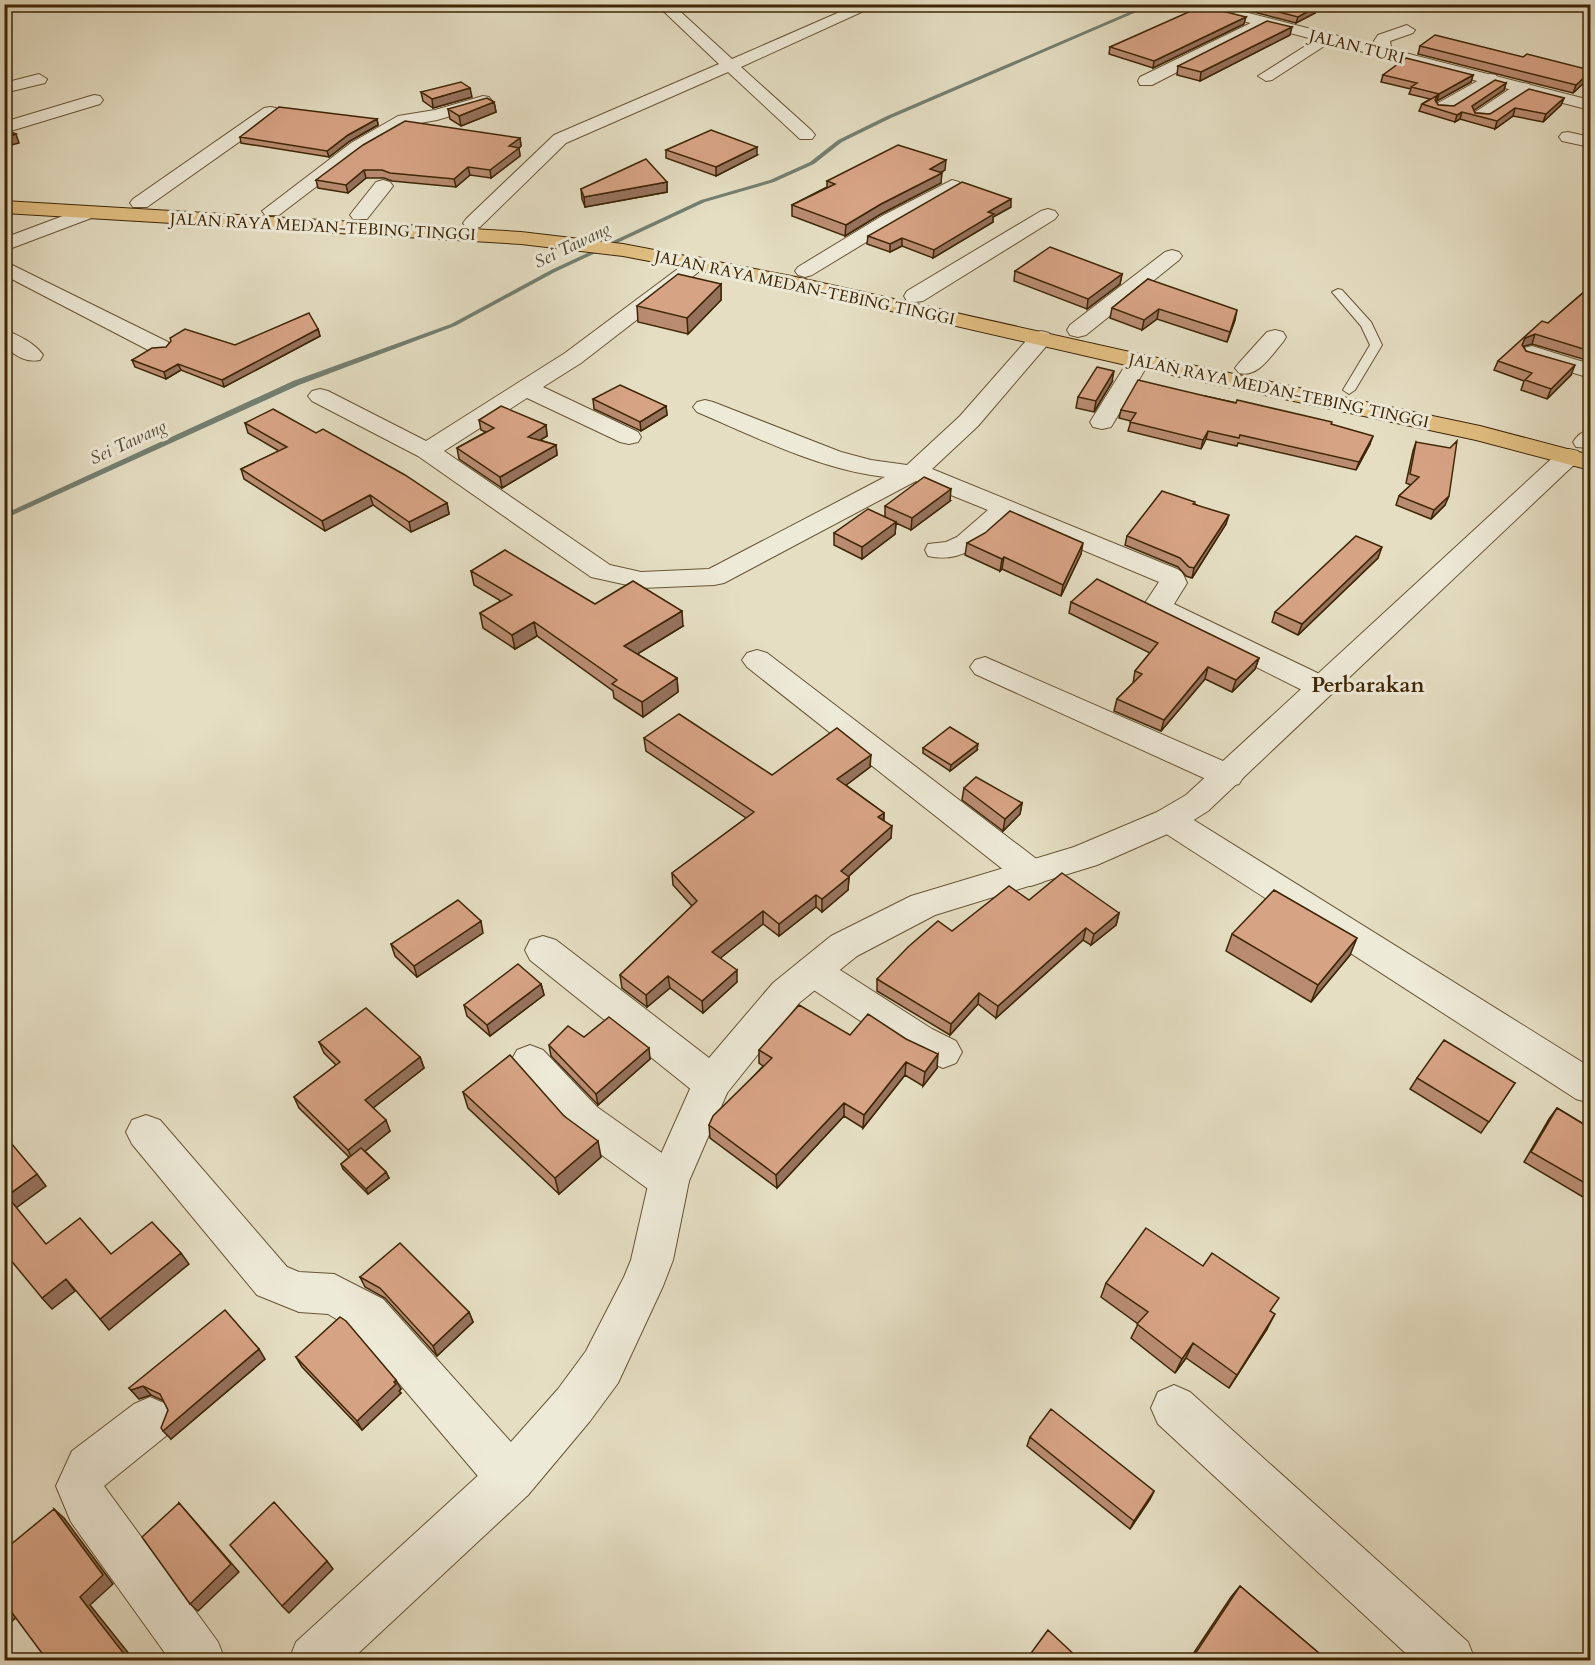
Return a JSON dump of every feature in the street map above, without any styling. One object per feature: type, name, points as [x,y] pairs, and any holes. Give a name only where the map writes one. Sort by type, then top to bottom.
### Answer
[{"type":"highway","name":"JALAN RAYA MEDAN-TEBING TINGGI","points":[[4,195],[473,223],[805,272],[915,296],[1073,337],[1247,368],[1349,390],[1585,448]]},
{"type":"highway","name":"JALAN RAYA MEDAN-TEBING TINGGI","points":[[4,207],[498,237],[582,238]]},
{"type":"highway","name":"JALAN RAYA MEDAN-TEBING TINGGI","points":[[627,245],[698,263],[1041,338],[1073,337],[1139,361],[1480,433],[1585,448]]},
{"type":"street","points":[[663,4],[806,135]]},
{"type":"street","points":[[473,223],[560,139],[872,4]]},
{"type":"street","name":"JALAN TURI","points":[[1193,4],[1220,7],[1267,24],[1590,105]]},
{"type":"street","points":[[1146,81],[1267,24]]},
{"type":"street","points":[[1384,53],[1382,41],[1384,38],[1407,30]]},
{"type":"street","points":[[1266,76],[1326,38]]},
{"type":"street","points":[[4,87],[39,79]]},
{"type":"street","points":[[1444,107],[1490,80]]},
{"type":"street","points":[[1480,116],[1523,88]]},
{"type":"street","points":[[4,128],[94,100]]},
{"type":"street","points":[[272,211],[347,154],[404,120],[437,115],[483,101]]},
{"type":"street","points":[[140,203],[270,112]]},
{"type":"street","points":[[1568,137],[1590,142]]},
{"type":"street","points":[[360,216],[383,186]]},
{"type":"street","points":[[805,272],[889,220],[952,186]]},
{"type":"street","points":[[4,245],[87,213]]},
{"type":"street","points":[[915,296],[1048,215]]},
{"type":"street","points":[[1073,337],[1172,256]]},
{"type":"street","points":[[427,451],[573,358],[698,263]]},
{"type":"street","points":[[4,267],[160,347]]},
{"type":"street","points":[[4,337],[32,355]]},
{"type":"street","points":[[1247,368],[1275,337]]},
{"type":"street","points":[[320,396],[427,451],[601,571],[640,580],[714,577],[914,472],[969,421],[1041,338]]},
{"type":"street","points":[[1531,353],[1590,371]]},
{"type":"street","points":[[1102,422],[1139,361]]},
{"type":"street","points":[[527,389],[628,437]]},
{"type":"street","points":[[705,407],[852,464],[914,472],[1006,507],[1172,578],[1173,584],[1162,595],[1160,603],[1164,610],[1321,687]]},
{"type":"street","points":[[314,1660],[511,1478],[574,1405],[602,1367],[642,1286],[652,1260],[669,1181],[712,1083],[786,993],[844,946],[922,905],[1085,855],[1169,820],[1197,802],[1585,448]]},
{"type":"street","points":[[938,550],[946,551],[960,547],[1006,507]]},
{"type":"street","points":[[757,660],[1031,873]]},
{"type":"street","points":[[985,668],[1228,776]]},
{"type":"street","points":[[1169,820],[1590,1087]]},
{"type":"street","points":[[543,950],[712,1083]]},
{"type":"street","points":[[813,971],[919,1040],[943,1052]]},
{"type":"street","points":[[530,1061],[584,1119],[630,1155],[669,1181]]},
{"type":"street","points":[[146,1132],[272,1281],[299,1292],[334,1294],[368,1314],[511,1478]]},
{"type":"street","points":[[1174,1408],[1450,1660]]},
{"type":"street","points":[[150,1420],[88,1467],[80,1486],[88,1505],[200,1660]]},
{"type":"lane","points":[[1338,292],[1367,325],[1376,345],[1349,390]]},
{"type":"building","points":[[1248,4],[1306,4],[1316,7],[1298,17]]},
{"type":"building","points":[[1202,6],[1246,17],[1154,61],[1110,47]]},
{"type":"building","points":[[1267,21],[1292,27],[1201,72],[1178,66]]},
{"type":"building","points":[[1435,35],[1523,57],[1527,54],[1590,70],[1590,72],[1576,85],[1420,46]]},
{"type":"building","points":[[1406,58],[1473,75],[1439,94],[1411,87],[1417,83],[1383,75]]},
{"type":"building","points":[[1495,80],[1506,83],[1472,106],[1475,113],[1490,114],[1529,89],[1564,98],[1546,114],[1515,108],[1497,121],[1462,112],[1457,115],[1422,104],[1438,95],[1435,100],[1438,105],[1454,106]]},
{"type":"building","points":[[461,82],[470,88],[432,99],[421,92]]},
{"type":"building","points":[[487,98],[494,102],[459,116],[448,109]]},
{"type":"building","points":[[279,107],[377,119],[348,135],[327,151],[240,137]]},
{"type":"building","points":[[405,121],[520,138],[509,146],[519,148],[490,170],[468,167],[454,179],[364,170],[346,185],[316,180],[363,145]]},
{"type":"building","points":[[4,129],[16,134],[4,138]]},
{"type":"building","points":[[711,130],[757,147],[716,167],[666,150]]},
{"type":"building","points":[[898,145],[946,160],[930,169],[942,173],[846,225],[792,205],[835,184],[827,181]]},
{"type":"building","points":[[646,159],[667,182],[584,197],[581,189]]},
{"type":"building","points":[[962,182],[1011,199],[988,212],[994,214],[934,250],[902,238],[890,244],[868,236]]},
{"type":"building","points":[[1050,247],[1122,274],[1088,299],[1015,271]]},
{"type":"building","points":[[678,274],[721,284],[687,318],[637,306]]},
{"type":"building","points":[[1148,279],[1237,310],[1230,332],[1159,309],[1144,320],[1112,308]]},
{"type":"building","points":[[1590,287],[1590,351],[1535,334],[1525,338],[1522,345],[1526,351],[1575,365],[1551,389],[1525,380],[1532,373],[1498,361],[1542,321],[1548,323]]},
{"type":"building","points":[[309,313],[318,329],[222,380],[178,364],[164,372],[132,360],[152,348],[166,347],[171,341],[170,338],[185,329],[235,345]]},
{"type":"building","points":[[1097,367],[1114,371],[1096,401],[1078,397]]},
{"type":"building","points":[[1138,380],[1332,422],[1331,424],[1373,436],[1359,462],[1240,435],[1239,438],[1208,431],[1203,440],[1130,422],[1136,413],[1121,410]]},
{"type":"building","points":[[620,385],[666,406],[640,422],[593,399]]},
{"type":"building","points":[[501,406],[546,425],[528,437],[556,445],[500,477],[457,448],[494,428],[479,420]]},
{"type":"building","points":[[273,409],[316,433],[323,429],[405,475],[447,503],[409,522],[370,495],[322,521],[241,469],[287,447],[245,423]]},
{"type":"building","points":[[1457,441],[1449,496],[1434,510],[1399,496],[1419,477],[1410,474],[1416,442],[1450,448]]},
{"type":"building","points":[[924,477],[951,489],[912,518],[885,506]]},
{"type":"building","points":[[1162,491],[1229,515],[1194,568],[1189,567],[1180,558],[1127,536]]},
{"type":"building","points":[[868,509],[896,522],[862,547],[834,533]]},
{"type":"building","points":[[1010,511],[1083,543],[1063,585],[1004,557],[1002,559],[967,543],[985,533]]},
{"type":"building","points":[[1356,536],[1382,547],[1302,624],[1275,612]]},
{"type":"building","points":[[505,550],[595,604],[633,581],[682,611],[624,646],[677,678],[642,702],[612,684],[617,680],[534,622],[512,635],[480,613],[512,595],[471,571]]},
{"type":"building","points":[[1097,579],[1259,658],[1236,680],[1208,667],[1164,720],[1117,699],[1142,674],[1135,671],[1158,643],[1071,602]]},
{"type":"building","points":[[679,714],[772,775],[837,728],[871,755],[837,779],[884,813],[878,817],[892,826],[841,871],[849,877],[822,899],[816,895],[779,924],[763,911],[712,952],[737,970],[702,1001],[668,976],[646,995],[620,975],[697,901],[672,873],[754,812],[644,738]]},
{"type":"building","points":[[950,727],[978,744],[951,765],[923,748]]},
{"type":"building","points":[[976,777],[1022,803],[1005,819],[964,788]]},
{"type":"building","points":[[1062,873],[1119,913],[1094,934],[1086,928],[998,1006],[979,993],[951,1024],[877,979],[908,947],[938,921],[952,931],[1009,886],[1029,900]]},
{"type":"building","points":[[1274,890],[1357,938],[1318,985],[1232,934]]},
{"type":"building","points":[[458,900],[481,921],[414,966],[391,944]]},
{"type":"building","points":[[518,964],[541,984],[487,1025],[464,1005]]},
{"type":"building","points":[[799,1005],[850,1035],[868,1014],[906,1039],[938,1054],[925,1072],[906,1062],[864,1115],[844,1103],[776,1175],[709,1125],[713,1116],[772,1058],[759,1050]]},
{"type":"building","points":[[366,1008],[420,1057],[365,1100],[386,1120],[348,1150],[294,1097],[340,1062],[319,1042]]},
{"type":"building","points":[[609,1017],[649,1048],[596,1094],[549,1045],[568,1026],[584,1037]]},
{"type":"building","points":[[1444,1040],[1515,1083],[1489,1122],[1417,1078]]},
{"type":"building","points":[[510,1055],[564,1116],[598,1141],[555,1178],[463,1092]]},
{"type":"building","points":[[1557,1108],[1590,1128],[1590,1186],[1531,1152]]},
{"type":"building","points":[[4,1137],[37,1174],[7,1196],[46,1244],[80,1218],[111,1254],[152,1222],[181,1253],[100,1319],[66,1279],[42,1298],[4,1252]]},
{"type":"building","points":[[361,1148],[386,1172],[366,1189],[341,1164]]},
{"type":"building","points":[[1146,1228],[1203,1266],[1212,1253],[1279,1298],[1270,1311],[1275,1314],[1237,1375],[1193,1343],[1182,1359],[1137,1324],[1148,1312],[1106,1283]]},
{"type":"building","points":[[400,1243],[469,1312],[433,1346],[380,1288],[360,1277]]},
{"type":"building","points":[[225,1310],[259,1349],[163,1431],[161,1428],[168,1410],[160,1394],[143,1386],[131,1390],[129,1388]]},
{"type":"building","points":[[340,1317],[346,1321],[396,1380],[394,1382],[396,1384],[357,1421],[296,1357]]},
{"type":"building","points":[[1051,1409],[1154,1491],[1134,1521],[1030,1437]]},
{"type":"building","points":[[274,1502],[327,1561],[282,1606],[230,1545]]},
{"type":"building","points":[[179,1503],[231,1564],[190,1604],[142,1537]]},
{"type":"building","points":[[54,1509],[103,1575],[80,1597],[128,1659],[126,1660],[47,1660],[7,1606],[4,1609],[4,1550]]},
{"type":"building","points":[[1240,1586],[1327,1660],[1191,1660]]},
{"type":"building","points":[[1048,1630],[1080,1660],[1026,1660]]},
{"type":"waterway","name":"Sei Tawang","points":[[4,517],[296,383],[453,325],[553,271],[703,201],[772,181],[812,163],[840,141],[889,117],[1153,4]]},
{"type":"district","name":"Perbarakan","points":[[1368,684]]}]
